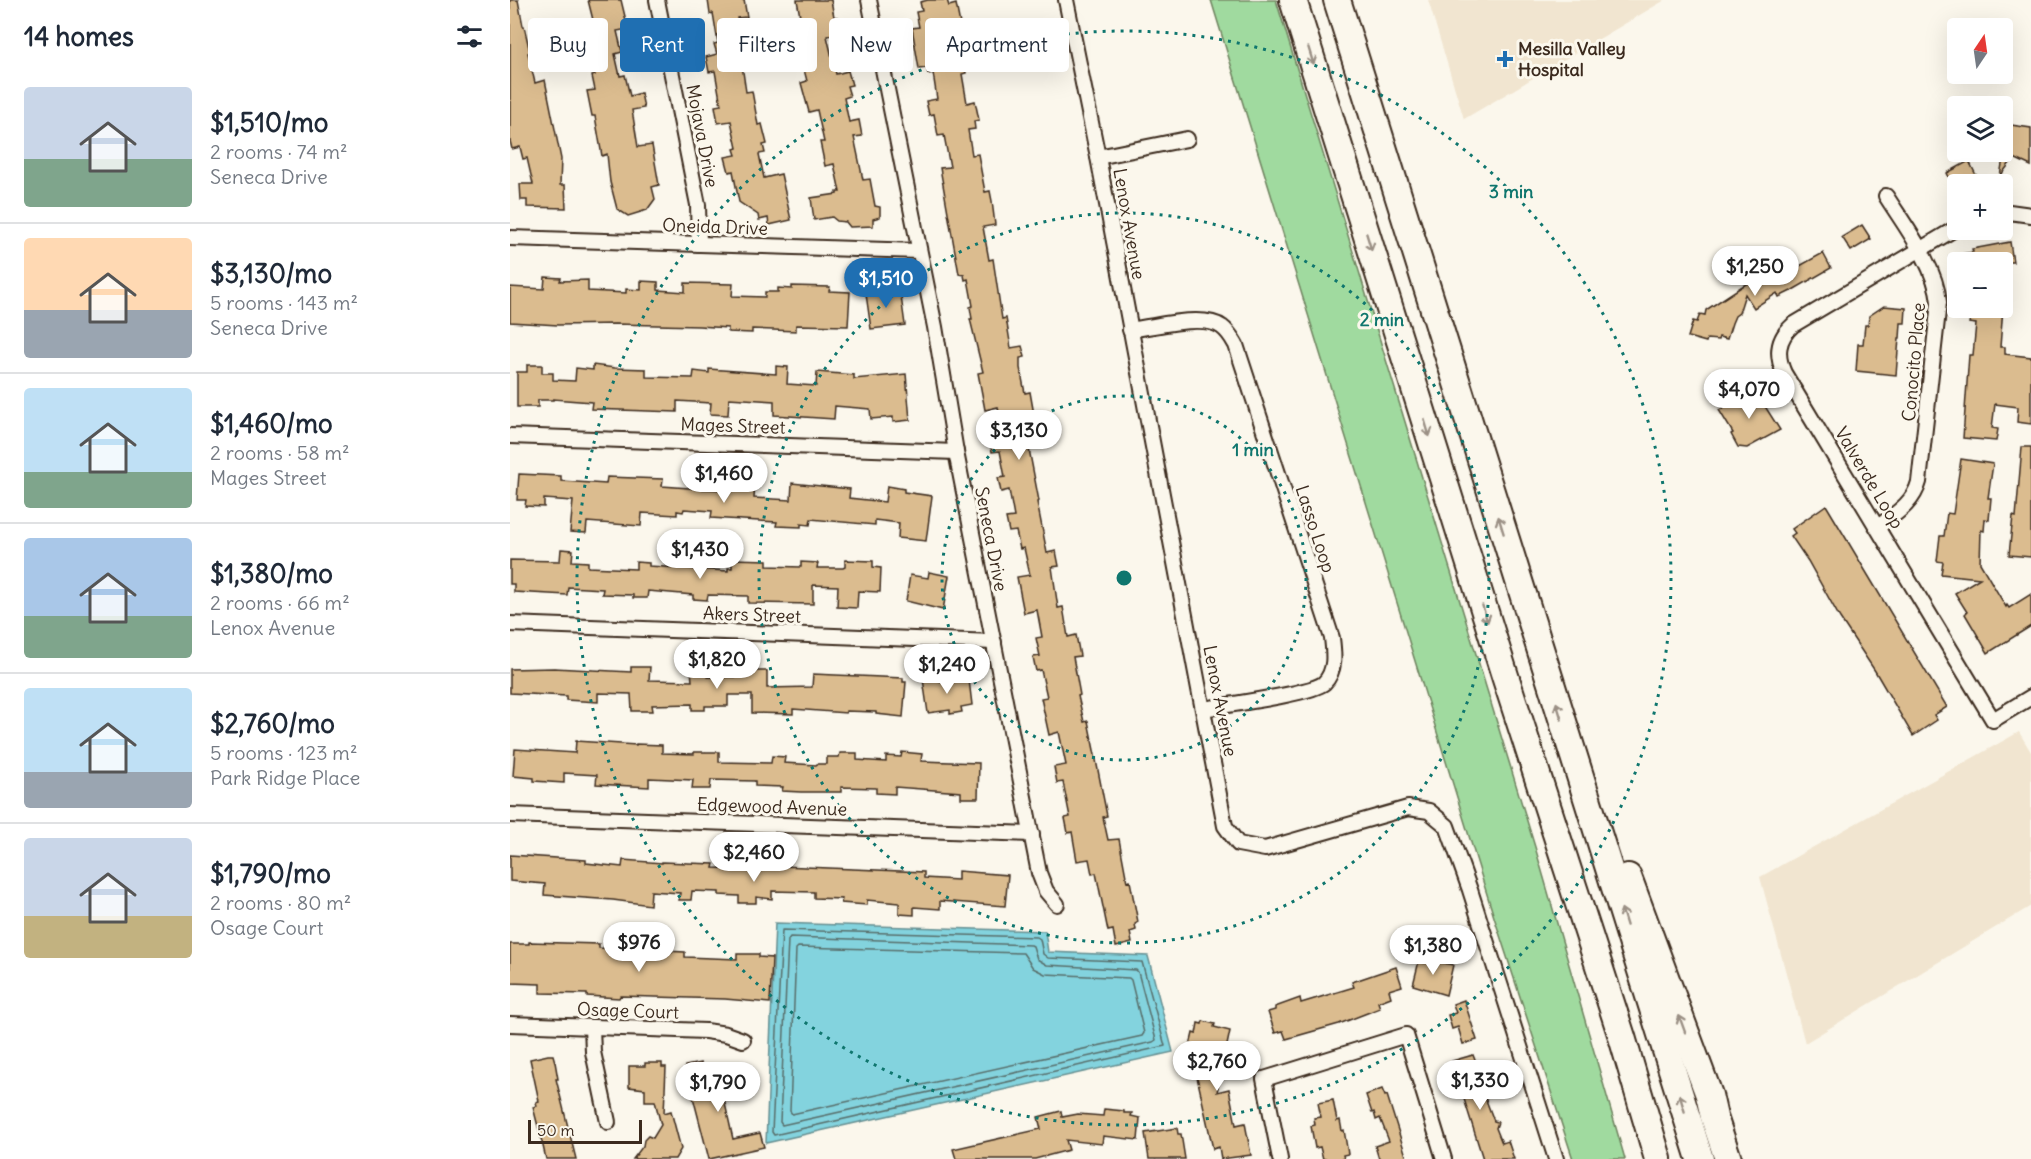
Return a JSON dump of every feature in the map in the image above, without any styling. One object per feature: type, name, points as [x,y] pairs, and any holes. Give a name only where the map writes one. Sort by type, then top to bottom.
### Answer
[{"type":"highway","points":[[1293,0],[1502,668],[1622,1037],[1658,1159]]},
{"type":"highway","points":[[1337,0],[1700,1159]]},
{"type":"highway","points":[[1569,742],[1627,875],[1709,1095],[1728,1159]]},
{"type":"highway","points":[[1622,1037],[1648,1159]]},
{"type":"highway","points":[[1709,1095],[1721,1113],[1741,1159]]},
{"type":"street","name":"Mojava Drive","points":[[657,0],[698,206],[699,244]]},
{"type":"street","name":"Seneca Drive","points":[[869,0],[1032,834],[1042,882],[1057,904]]},
{"type":"street","name":"Lenox Avenue","points":[[1066,0],[1225,826],[1238,844],[1265,849],[1408,808],[1429,811],[1447,826],[1557,1159]]},
{"type":"street","points":[[1098,157],[1186,139]]},
{"type":"street","name":"Conocito Place","points":[[1878,527],[1910,502],[1917,489],[1921,474],[1939,302],[1933,277],[1886,196]]},
{"type":"street","points":[[2013,213],[2031,215]]},
{"type":"street","name":"Valverde Loop","points":[[1947,233],[1792,325],[1779,343],[1779,358],[1784,373],[1993,720],[2031,697]]},
{"type":"street","name":"Oneida Drive","points":[[510,238],[918,252]]},
{"type":"street","name":"Lasso Loop","points":[[1130,330],[1192,321],[1208,321],[1221,325],[1231,334],[1332,638],[1334,667],[1323,683],[1297,693],[1204,709]]},
{"type":"street","name":"Mages Street","points":[[510,436],[956,452]]},
{"type":"street","name":"Akers Street","points":[[510,624],[994,642]]},
{"type":"street","name":"Edgewood Avenue","points":[[510,815],[1032,834]]},
{"type":"street","name":"Osage Court","points":[[510,1024],[706,1031],[726,1034],[743,1040]]},
{"type":"street","points":[[592,1028],[593,1052],[608,1122]]},
{"type":"street","points":[[1280,1159],[1264,1079],[1406,1035],[1444,1159]]},
{"type":"shaded area","name":"Mesilla Valley Hospital","points":[[1428,0],[1665,0],[1464,119]]},
{"type":"shaded area","points":[[2019,732],[2031,752],[2031,906],[1805,1043],[1760,877]]},
{"type":"green space","points":[[1211,0],[1276,0],[1535,847],[1625,1159],[1573,1159],[1494,917]]},
{"type":"water","points":[[775,923],[1045,931],[1048,952],[1148,956],[1173,1052],[766,1143]]},
{"type":"building","points":[[510,0],[518,0],[528,43],[528,72],[532,72],[535,83],[545,80],[561,159],[560,185],[565,185],[566,208],[527,207],[527,200],[521,200],[520,184],[533,184],[527,158],[523,159],[520,147],[512,149],[510,141]]},
{"type":"building","points":[[588,0],[621,0],[625,18],[620,18],[620,30],[617,31],[620,53],[615,54],[620,76],[625,75],[630,96],[641,93],[644,108],[632,110],[638,147],[652,145],[659,185],[652,187],[655,199],[647,210],[628,216],[617,209],[610,182],[607,154],[602,156],[595,116],[592,116],[587,91],[595,90],[592,76],[595,75],[594,72],[608,72],[608,18],[592,18]]},
{"type":"building","points":[[708,0],[744,0],[747,17],[717,18],[717,37],[713,13],[710,14]]},
{"type":"building","points":[[797,0],[831,0],[834,17],[837,18],[829,18],[829,36],[827,36],[829,72],[836,74],[848,72],[852,85],[847,86],[850,96],[844,98],[849,122],[859,120],[862,136],[854,137],[863,180],[870,179],[875,206],[880,207],[880,217],[873,219],[873,226],[850,227],[846,222],[837,221],[832,217],[814,220],[811,198],[840,192],[834,164],[825,166],[820,142],[824,142],[817,110],[809,112],[801,83],[807,81],[805,72],[817,72],[817,18],[800,18]]},
{"type":"building","points":[[947,0],[949,6],[956,4],[959,18],[925,18],[925,68],[919,69],[913,28],[919,27],[916,12],[922,11],[920,2]]},
{"type":"building","points":[[717,54],[717,72],[743,72],[746,92],[752,91],[758,125],[762,124],[767,144],[763,145],[765,153],[759,154],[764,178],[781,174],[791,220],[769,225],[768,218],[759,220],[758,215],[739,202],[733,171],[729,172],[725,157],[736,155],[734,149],[737,148],[731,121],[718,123],[715,106],[721,105],[715,71],[709,72],[706,57]]},
{"type":"building","points":[[928,72],[966,72],[962,74],[967,103],[975,101],[979,120],[974,121],[975,129],[968,130],[972,155],[978,154],[985,192],[990,191],[995,225],[983,227],[989,260],[993,259],[1002,319],[1006,318],[1011,348],[1022,346],[1025,357],[1020,358],[1020,368],[1025,393],[1030,392],[1035,420],[1024,423],[1047,553],[1056,551],[1059,566],[1052,567],[1058,608],[1063,607],[1068,637],[1076,635],[1080,656],[1073,657],[1080,695],[1078,696],[1084,722],[1088,721],[1107,816],[1103,817],[1108,840],[1119,839],[1138,922],[1135,924],[1136,930],[1130,932],[1132,943],[1116,947],[1113,930],[1108,931],[1096,873],[1092,874],[1089,859],[1077,861],[1072,832],[1068,833],[1065,818],[1070,817],[1063,782],[1057,783],[1054,767],[1066,765],[1059,732],[1049,735],[1041,698],[1047,697],[1041,670],[1036,671],[1033,657],[1040,656],[1036,638],[1042,637],[1037,610],[1024,613],[1017,577],[1030,575],[1024,548],[1020,549],[1016,531],[1009,532],[1006,518],[1014,517],[1009,490],[1001,492],[998,478],[1005,477],[1000,451],[992,452],[989,437],[1003,435],[998,407],[985,410],[978,373],[983,372],[970,319],[972,319],[970,307],[973,306],[968,279],[965,280],[964,275],[959,274],[940,168],[950,167],[944,135],[938,136],[934,114],[929,115],[926,101],[937,99],[933,73],[928,74]]},
{"type":"building","points":[[2013,125],[2031,128],[2031,166],[2014,158]]},
{"type":"building","points":[[1970,162],[1976,174],[1948,174]]},
{"type":"building","points":[[2002,162],[2011,162],[2002,174]]},
{"type":"building","points":[[1862,225],[1871,239],[1851,251],[1842,237]]},
{"type":"building","points":[[2010,242],[2012,252],[1973,252],[1972,249]]},
{"type":"building","points":[[1823,253],[1831,268],[1791,291],[1779,297],[1777,293],[1754,308],[1745,294],[1727,339],[1719,337],[1718,340],[1707,339],[1706,342],[1688,337],[1693,321],[1697,322],[1700,314],[1705,315],[1706,310],[1741,287],[1783,262],[1789,272]]},
{"type":"building","points":[[545,277],[561,278],[560,281],[588,280],[588,291],[626,293],[626,289],[641,290],[641,281],[658,282],[658,290],[685,292],[685,283],[733,284],[732,296],[765,297],[765,292],[778,292],[778,288],[792,289],[792,286],[830,287],[829,291],[850,292],[848,326],[796,325],[796,331],[752,329],[752,333],[728,332],[728,328],[699,326],[558,325],[510,322],[510,287],[544,289]]},
{"type":"building","points":[[900,289],[905,325],[871,329],[866,294]]},
{"type":"building","points":[[1884,306],[1906,308],[1905,323],[1901,323],[1896,375],[1856,371],[1858,344],[1863,344],[1865,325],[1868,325],[1869,316]]},
{"type":"building","points":[[1970,318],[2002,318],[2000,347],[2005,347],[2005,354],[2031,357],[2031,424],[2017,422],[2018,407],[1995,404],[1992,428],[1998,429],[1996,441],[1963,438],[1969,355],[1973,355],[1976,324],[1969,323]]},
{"type":"building","points":[[527,365],[542,365],[542,373],[553,373],[553,380],[575,381],[576,368],[593,370],[593,365],[646,369],[646,377],[693,378],[694,371],[709,373],[709,369],[776,374],[776,366],[788,367],[787,384],[816,386],[817,372],[854,375],[854,379],[906,374],[910,420],[893,422],[893,417],[871,419],[870,409],[835,406],[834,419],[774,415],[774,401],[729,398],[728,415],[710,414],[711,403],[677,401],[677,412],[591,409],[592,402],[553,399],[538,400],[538,407],[517,407],[517,372],[527,372]]},
{"type":"building","points":[[1754,389],[1780,430],[1747,448],[1738,447],[1731,434],[1733,433],[1719,410]]},
{"type":"building","points":[[2022,447],[2031,447],[2031,557],[2009,555],[2013,516],[2016,517]]},
{"type":"building","points":[[1961,459],[1993,464],[1988,498],[1991,498],[1989,520],[1985,519],[1984,531],[1981,530],[1980,563],[2006,607],[2007,605],[2009,608],[2031,594],[2031,626],[1988,653],[1955,593],[1980,578],[1941,574],[1943,562],[1937,561],[1940,536],[1944,536],[1947,513],[1953,514]]},
{"type":"building","points":[[519,474],[561,476],[561,481],[606,484],[607,477],[663,479],[662,486],[703,489],[739,490],[739,482],[755,483],[754,498],[791,500],[792,483],[850,489],[849,498],[885,502],[887,486],[904,489],[904,492],[932,496],[926,541],[898,538],[899,523],[875,520],[875,525],[811,519],[810,525],[801,524],[801,527],[776,526],[777,522],[711,518],[712,511],[684,509],[683,512],[677,511],[677,515],[642,513],[641,526],[587,522],[586,533],[570,532],[573,501],[544,499],[544,507],[525,506],[526,500],[517,500]]},
{"type":"building","points":[[1826,505],[1947,707],[1934,715],[1937,720],[1913,736],[1791,536],[1795,533],[1792,529]]},
{"type":"building","points":[[561,549],[573,550],[572,561],[588,562],[588,567],[636,569],[636,562],[649,563],[649,566],[728,571],[728,568],[732,568],[732,559],[767,560],[767,566],[801,567],[801,562],[818,563],[817,568],[843,568],[845,560],[873,561],[873,567],[881,568],[880,592],[858,591],[857,608],[837,607],[838,586],[813,585],[813,604],[748,603],[748,596],[708,595],[707,600],[693,599],[693,595],[648,591],[647,598],[633,598],[633,595],[602,594],[603,589],[568,587],[567,595],[514,592],[514,584],[510,584],[510,560],[560,561]]},
{"type":"building","points":[[929,572],[949,576],[943,610],[906,601],[910,575],[928,578]]},
{"type":"building","points":[[631,667],[650,667],[649,680],[692,681],[691,670],[709,669],[708,677],[747,677],[747,671],[767,671],[767,688],[812,687],[813,674],[903,678],[903,682],[906,682],[903,717],[876,714],[876,712],[846,711],[846,713],[793,709],[793,714],[752,713],[752,695],[728,695],[728,706],[705,706],[705,710],[692,710],[692,704],[652,705],[653,711],[632,711],[631,694],[598,693],[598,702],[566,700],[566,696],[510,693],[510,669],[554,668],[631,672]]},
{"type":"building","points":[[940,677],[940,681],[958,678],[958,681],[969,680],[972,705],[961,707],[962,712],[950,714],[950,710],[928,713],[923,679]]},
{"type":"building","points":[[576,741],[662,745],[662,753],[719,752],[719,762],[771,763],[772,756],[785,757],[784,763],[816,765],[827,764],[827,757],[839,757],[840,753],[857,753],[857,760],[886,762],[886,756],[901,757],[902,752],[922,754],[921,761],[979,763],[978,798],[961,798],[961,792],[895,787],[895,794],[876,793],[876,788],[841,787],[841,792],[801,792],[782,791],[783,787],[755,786],[755,781],[711,780],[710,789],[692,789],[693,780],[649,778],[649,787],[596,784],[597,775],[564,773],[564,783],[534,781],[534,778],[513,776],[515,749],[575,753]]},
{"type":"building","points":[[510,855],[586,860],[586,863],[622,867],[623,860],[714,864],[713,868],[748,869],[748,865],[924,872],[924,878],[958,880],[958,871],[1008,875],[1005,906],[940,901],[940,909],[914,907],[914,915],[899,914],[899,903],[867,900],[867,905],[841,903],[842,899],[814,898],[814,892],[772,891],[772,899],[756,897],[756,903],[739,903],[739,896],[719,895],[719,892],[692,891],[691,900],[679,900],[680,893],[651,891],[650,905],[544,895],[545,884],[510,881]]},
{"type":"building","points":[[529,942],[599,944],[599,948],[685,952],[685,957],[737,959],[737,954],[759,954],[759,957],[772,958],[770,1003],[725,999],[620,996],[619,998],[587,996],[587,994],[540,993],[540,984],[510,983],[510,944],[529,944]]},
{"type":"building","points":[[1426,959],[1453,965],[1446,995],[1413,985],[1419,961],[1425,963]]},
{"type":"building","points":[[1396,967],[1402,986],[1389,990],[1391,997],[1378,1002],[1380,1008],[1339,1024],[1286,1039],[1283,1031],[1275,1033],[1268,1012],[1275,1010],[1275,1007],[1300,998],[1301,1003],[1354,987],[1352,982]]},
{"type":"building","points":[[1464,1000],[1477,1040],[1463,1044],[1458,1027],[1452,1029],[1448,1015],[1456,1013],[1453,1004]]},
{"type":"building","points":[[1203,1021],[1215,1024],[1214,1027],[1230,1031],[1217,1092],[1229,1089],[1236,1125],[1245,1123],[1251,1155],[1221,1159],[1219,1147],[1213,1149],[1193,1059],[1195,1051],[1189,1050],[1193,1033],[1196,1034],[1198,1023],[1202,1024]]},
{"type":"building","points":[[553,1055],[555,1062],[558,1079],[556,1079],[576,1159],[546,1159],[533,1107],[537,1106],[536,1102],[539,1101],[530,1059]]},
{"type":"building","points":[[1473,1055],[1485,1086],[1481,1087],[1494,1121],[1498,1122],[1496,1128],[1502,1143],[1508,1141],[1514,1159],[1483,1159],[1452,1061]]},
{"type":"building","points":[[645,1063],[662,1063],[662,1067],[666,1067],[664,1113],[671,1111],[681,1149],[675,1159],[633,1159],[643,1146],[644,1140],[648,1136],[653,1138],[661,1125],[655,1101],[645,1101],[645,1089],[629,1087],[629,1066],[645,1066]]},
{"type":"building","points":[[701,1063],[702,1071],[711,1069],[717,1075],[721,1075],[748,1091],[724,1099],[733,1139],[760,1133],[764,1147],[709,1159],[685,1066]]},
{"type":"building","points":[[1382,1089],[1385,1096],[1387,1095],[1407,1159],[1379,1159],[1375,1146],[1389,1141],[1380,1118],[1376,1120],[1374,1112],[1372,1113],[1366,1095]]},
{"type":"building","points":[[1333,1100],[1337,1121],[1340,1120],[1342,1131],[1344,1130],[1348,1154],[1343,1155],[1344,1159],[1323,1159],[1320,1147],[1315,1148],[1311,1126],[1315,1125],[1314,1118],[1321,1117],[1318,1103]]},
{"type":"building","points":[[1104,1109],[1132,1113],[1131,1116],[1140,1118],[1138,1140],[1103,1136],[1102,1144],[1066,1140],[1069,1150],[1035,1159],[956,1159],[953,1149],[1041,1129],[1038,1117],[1061,1111],[1062,1117],[1078,1114],[1103,1116]]},
{"type":"building","points":[[1177,1128],[1178,1134],[1181,1134],[1185,1159],[1149,1159],[1145,1133]]},
{"type":"place","name":"Mesilla Valley Hospital","points":[[1505,59]]}]
